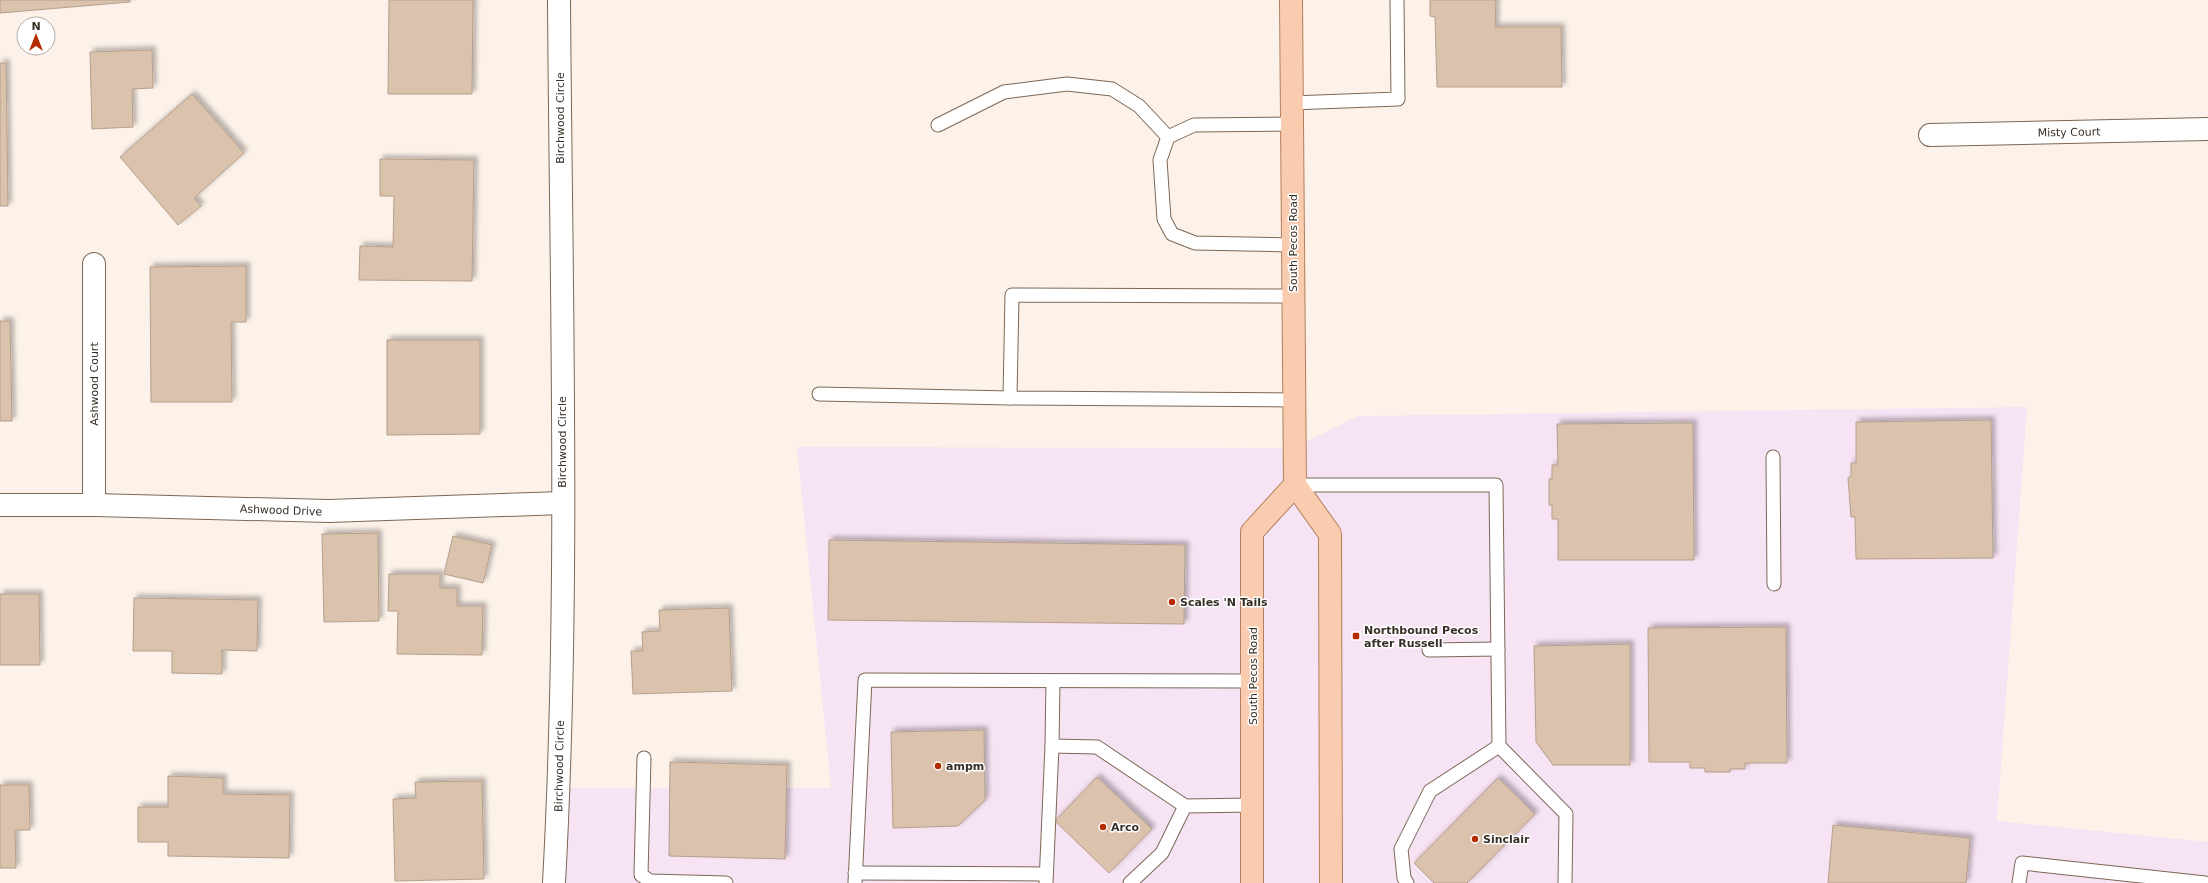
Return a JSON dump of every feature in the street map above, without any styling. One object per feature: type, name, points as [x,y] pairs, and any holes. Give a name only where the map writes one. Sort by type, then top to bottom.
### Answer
[{"type":"main road","name":"South Pecos Road","points":[[1252,883],[1252,532],[1295,485],[1290,0]]},
{"type":"main road","points":[[1295,485],[1330,534],[1331,883]]},
{"type":"street","name":"Birchwood Circle","points":[[554,883],[559,788],[563,503],[559,0]]},
{"type":"street","name":"Misty Court","points":[[1930,135],[2208,129]]},
{"type":"street","name":"Ashwood Court","points":[[94,264],[94,505]]},
{"type":"street","name":"Ashwood Drive","points":[[0,505],[94,505],[329,511],[563,503]]},
{"type":"lane","points":[[1293,245],[1195,242],[1172,234],[1164,219],[1160,160],[1168,137],[1194,125],[1398,99],[1396,0]]},
{"type":"lane","points":[[938,125],[1004,92],[1067,84],[1112,89],[1139,106],[1168,137]]},
{"type":"lane","points":[[1010,398],[1012,295],[1293,296]]},
{"type":"lane","points":[[819,394],[1010,398],[1294,400]]},
{"type":"lane","points":[[1773,457],[1774,584]]},
{"type":"lane","points":[[1295,485],[1496,485],[1499,746],[1566,814],[1565,883]]},
{"type":"lane","points":[[1429,650],[1498,649]]},
{"type":"lane","points":[[1053,681],[1052,746],[1046,879],[855,878],[866,680],[1253,681]]},
{"type":"lane","points":[[1052,746],[1097,747],[1185,806],[1253,805]]},
{"type":"lane","points":[[1406,883],[1404,878],[1401,849],[1430,791],[1499,746]]},
{"type":"lane","points":[[644,758],[641,875],[650,881],[737,883]]},
{"type":"lane","points":[[1130,883],[1162,853],[1185,806]]},
{"type":"lane","points":[[2019,883],[2022,864],[2205,883]]},
{"type":"shaded area","points":[[2027,407],[1997,821],[2208,842],[2208,883],[554,883],[559,788],[831,788],[797,447],[1294,448],[1358,416]]},
{"type":"building","points":[[0,0],[130,0],[130,2],[0,13]]},
{"type":"building","points":[[389,0],[473,0],[472,94],[388,94]]},
{"type":"building","points":[[1430,0],[1496,0],[1495,27],[1561,27],[1562,87],[1437,87],[1435,17],[1430,16]]},
{"type":"building","points":[[152,50],[153,88],[132,89],[133,127],[92,129],[90,52]]},
{"type":"building","points":[[0,63],[6,63],[8,206],[0,206]]},
{"type":"building","points":[[192,94],[244,153],[194,198],[201,206],[178,225],[120,157]]},
{"type":"building","points":[[380,159],[474,160],[472,281],[359,280],[360,246],[393,247],[394,196],[380,196]]},
{"type":"building","points":[[246,266],[246,322],[231,322],[232,402],[151,402],[150,267]]},
{"type":"building","points":[[0,321],[10,321],[12,421],[0,421]]},
{"type":"building","points":[[387,340],[480,340],[480,434],[387,435]]},
{"type":"building","points":[[1991,420],[1993,558],[1856,559],[1855,517],[1851,517],[1848,478],[1851,476],[1851,463],[1856,463],[1856,422]]},
{"type":"building","points":[[1693,423],[1694,560],[1558,560],[1558,519],[1552,519],[1552,505],[1549,505],[1549,479],[1552,479],[1552,465],[1558,465],[1557,424]]},
{"type":"building","points":[[378,533],[379,621],[324,622],[322,534]]},
{"type":"building","points":[[453,536],[492,545],[483,583],[444,574]]},
{"type":"building","points":[[829,540],[1185,545],[1184,624],[828,620]]},
{"type":"building","points":[[389,574],[440,574],[440,588],[457,588],[457,606],[483,606],[482,655],[397,654],[398,611],[388,611]]},
{"type":"building","points":[[0,594],[39,594],[40,665],[0,665]]},
{"type":"building","points":[[134,598],[258,600],[257,651],[222,650],[222,674],[172,673],[172,651],[133,651]]},
{"type":"building","points":[[729,608],[732,691],[633,694],[631,651],[643,651],[642,632],[660,631],[659,610]]},
{"type":"building","points":[[1786,627],[1787,763],[1745,763],[1745,769],[1730,769],[1730,772],[1705,772],[1705,768],[1690,768],[1690,762],[1649,762],[1648,628]]},
{"type":"building","points":[[1630,644],[1630,765],[1553,765],[1536,742],[1534,646]]},
{"type":"building","name":"ampm","points":[[984,730],[985,800],[958,826],[893,828],[891,732]]},
{"type":"building","points":[[670,762],[787,765],[785,859],[669,856]]},
{"type":"building","points":[[168,776],[223,778],[223,794],[290,795],[289,858],[168,856],[168,842],[138,842],[138,807],[168,807]]},
{"type":"building","points":[[1097,777],[1152,829],[1109,873],[1055,821]]},
{"type":"building","name":"Sinclair","points":[[1498,778],[1535,814],[1467,883],[1434,883],[1414,863]]},
{"type":"building","points":[[482,781],[484,879],[395,881],[393,799],[416,798],[415,782]]},
{"type":"building","points":[[0,785],[29,785],[30,830],[15,830],[16,868],[0,868]]},
{"type":"building","points":[[1833,825],[1970,838],[1966,883],[1828,883]]},
{"type":"place","name":"Scales 'N Tails","points":[[1172,602]]},
{"type":"place","name":"Northbound Pecos after Russell","points":[[1356,636]]},
{"type":"place","name":"ampm","points":[[938,766]]},
{"type":"place","name":"Arco","points":[[1103,827]]},
{"type":"place","name":"Sinclair","points":[[1475,839]]}]
